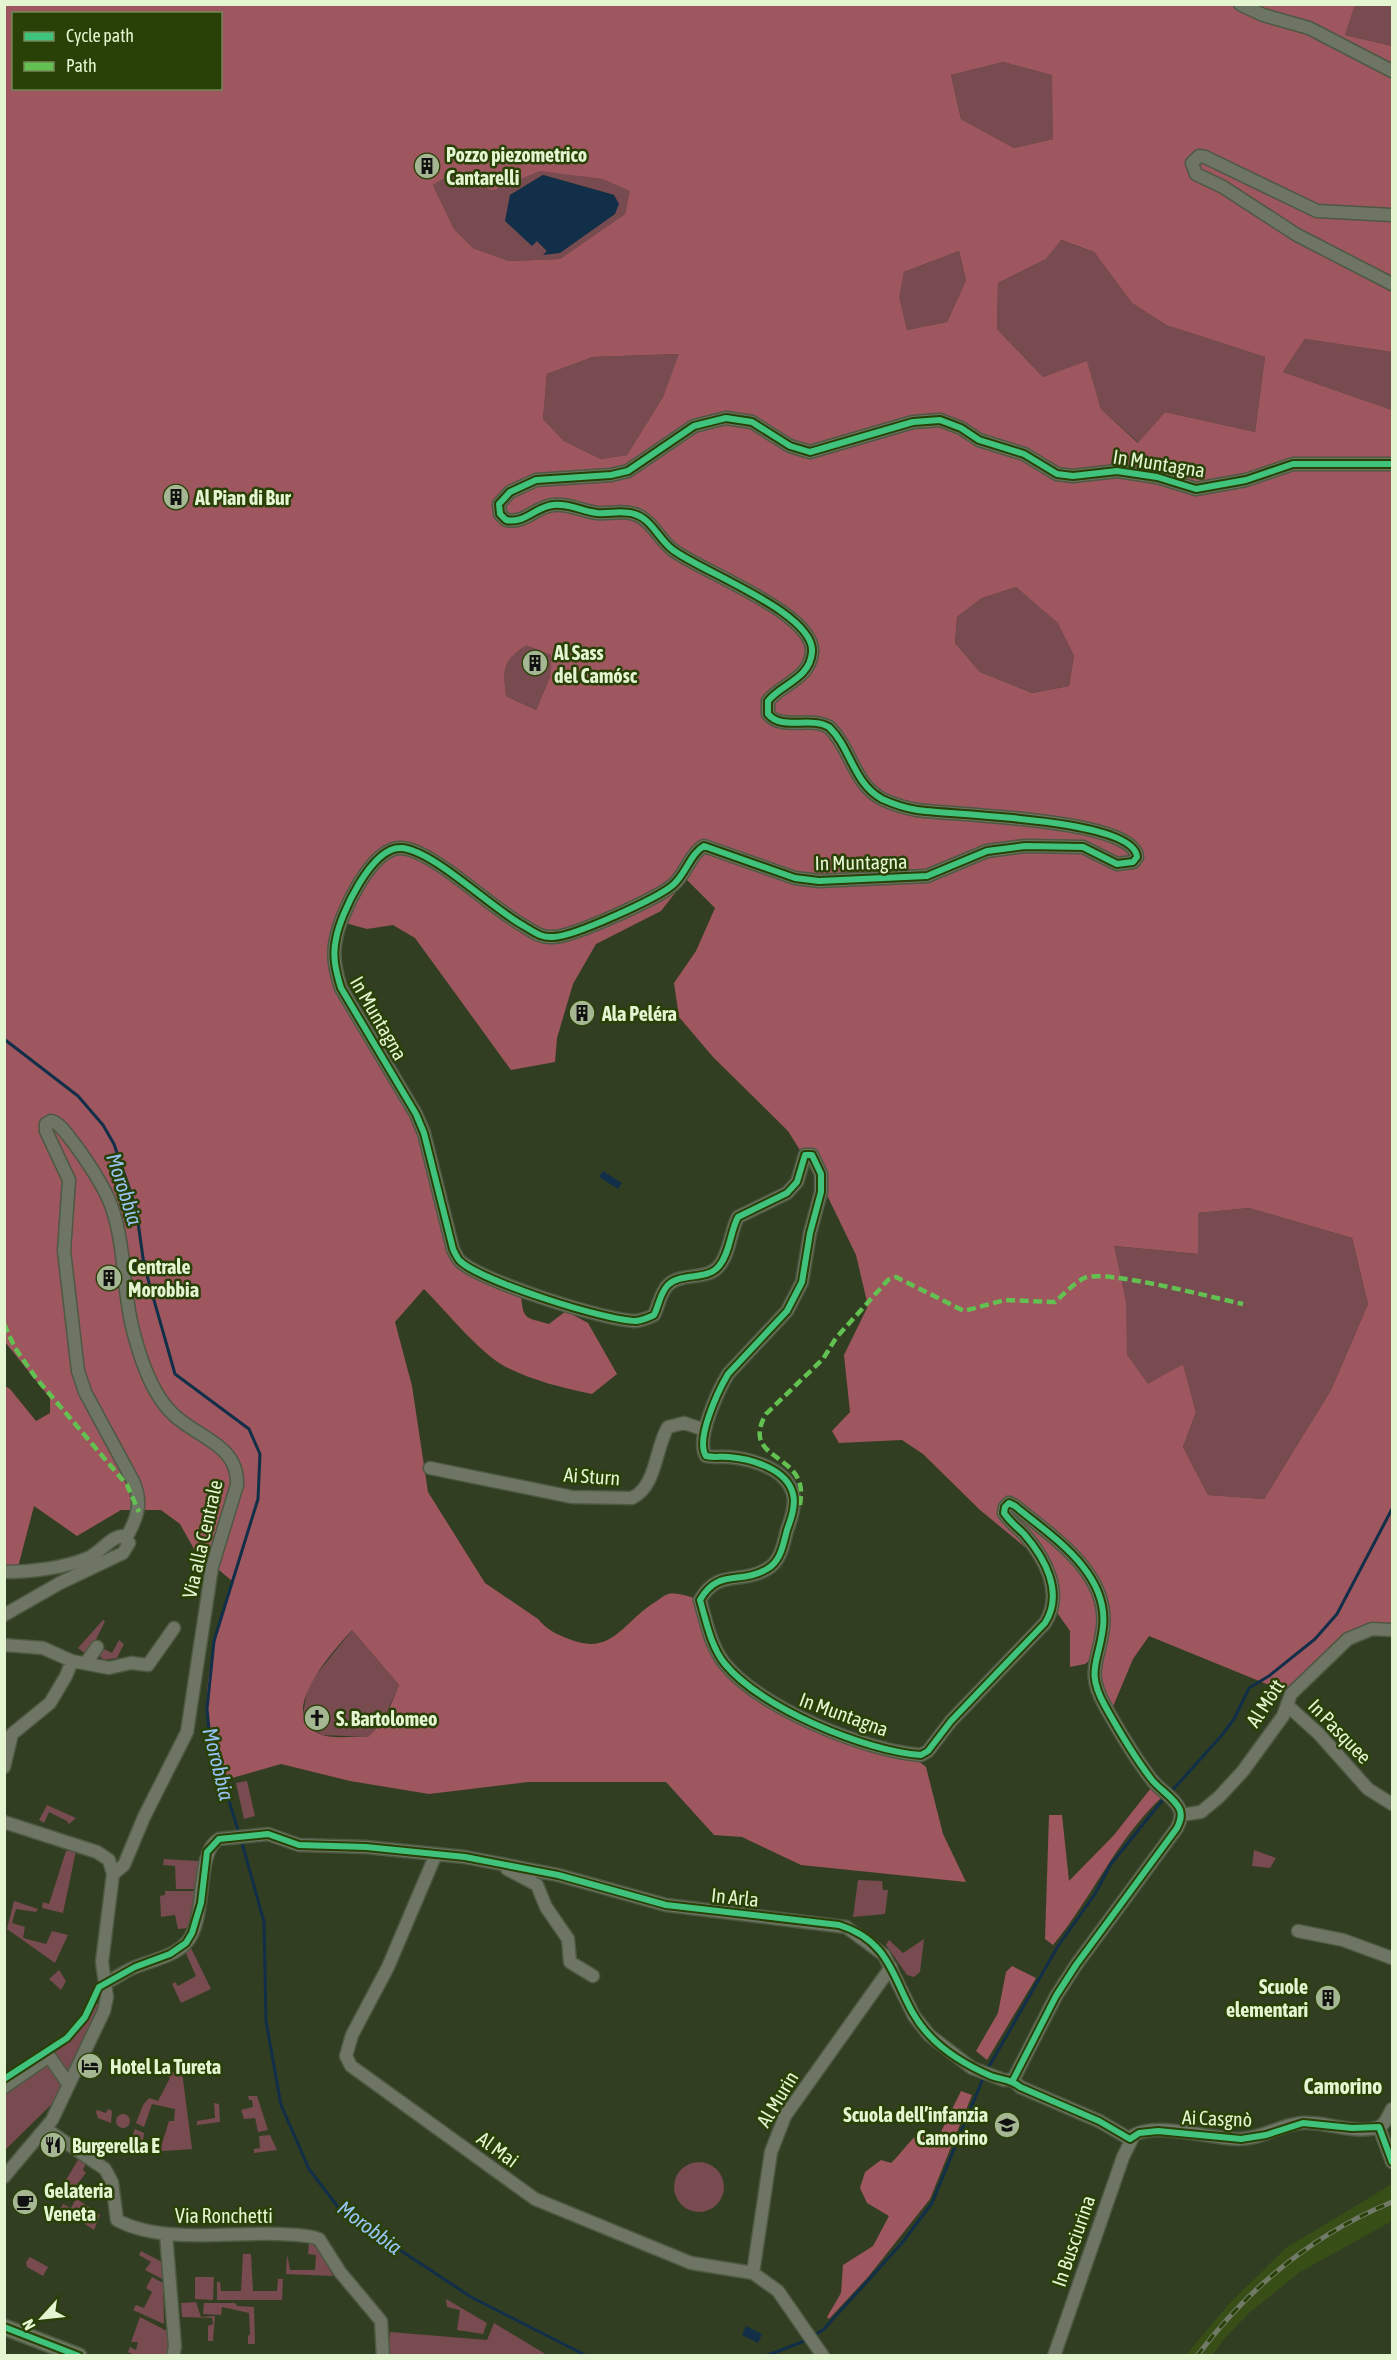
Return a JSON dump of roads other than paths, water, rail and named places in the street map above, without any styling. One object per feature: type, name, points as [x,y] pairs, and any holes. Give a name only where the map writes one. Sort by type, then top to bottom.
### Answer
[{"type":"main road","points":[[4,2327],[56,2352],[79,2355]]},
{"type":"street","points":[[1240,4],[1263,15],[1309,28],[1392,71]]},
{"type":"street","points":[[1392,215],[1317,211],[1204,157],[1199,156],[1192,163],[1196,174],[1223,187],[1276,224],[1392,284]]},
{"type":"street","name":"In Muntagna","points":[[1181,1815],[1175,1803],[1156,1784],[1097,1692],[1093,1668],[1103,1627],[1102,1609],[1096,1588],[1073,1556],[1009,1503],[1005,1507],[1004,1514],[1024,1534],[1050,1576],[1054,1605],[1045,1623],[951,1721],[928,1751],[921,1755],[900,1752],[825,1729],[784,1710],[749,1686],[723,1662],[711,1636],[700,1600],[706,1590],[720,1580],[753,1576],[775,1563],[790,1520],[794,1496],[789,1484],[772,1470],[745,1460],[706,1456],[702,1450],[705,1430],[721,1386],[728,1374],[787,1311],[802,1282],[810,1233],[821,1192],[821,1174],[812,1155],[805,1155],[797,1182],[787,1193],[738,1217],[719,1266],[711,1272],[676,1279],[669,1284],[662,1292],[654,1315],[645,1320],[601,1315],[570,1308],[480,1273],[459,1261],[453,1249],[424,1133],[416,1114],[341,988],[335,971],[336,938],[357,887],[378,859],[393,849],[402,848],[429,859],[511,919],[543,937],[554,938],[579,932],[671,886],[704,846],[795,878],[826,882],[927,876],[983,853],[1025,846],[1083,847],[1117,864],[1133,862],[1137,857],[1135,850],[1111,834],[1051,823],[916,810],[883,799],[864,785],[829,727],[812,721],[778,721],[768,714],[766,707],[770,698],[797,679],[809,663],[812,654],[807,637],[781,609],[679,555],[641,517],[633,513],[598,513],[554,505],[513,521],[503,519],[498,511],[504,497],[530,482],[560,477],[623,473],[694,426],[720,418],[745,420],[790,446],[810,452],[904,424],[940,420],[961,428],[979,440],[1024,454],[1057,474],[1073,476],[1117,471],[1156,477],[1196,489],[1246,480],[1293,464],[1392,464]]},
{"type":"street","name":"Via alla Centrale","points":[[4,2177],[45,2129],[104,2011],[107,1997],[102,1962],[113,1874],[124,1865],[144,1816],[187,1732],[212,1567],[234,1500],[237,1477],[234,1464],[225,1452],[174,1415],[155,1389],[129,1317],[110,1203],[74,1143],[56,1123],[51,1121],[46,1124],[46,1131],[69,1180],[64,1251],[78,1371],[85,1392],[137,1490],[139,1512],[127,1539]]},
{"type":"street","name":"Ai Sturn","points":[[429,1468],[572,1497],[632,1498],[641,1494],[647,1484],[668,1427],[684,1423],[705,1430]]},
{"type":"street","points":[[4,1572],[76,1562],[95,1555],[118,1536],[127,1539],[129,1547],[123,1553],[60,1583],[4,1615]]},
{"type":"street","points":[[4,1644],[43,1648],[72,1661],[112,1668],[131,1663],[148,1665],[174,1628]]},
{"type":"street","name":"Al Mòtt","points":[[1181,1815],[1201,1812],[1219,1797],[1243,1771],[1288,1707],[1291,1694],[1348,1639],[1372,1629],[1392,1630]]},
{"type":"street","points":[[86,1664],[97,1647]]},
{"type":"street","points":[[4,1767],[12,1734],[50,1703],[72,1661]]},
{"type":"street","name":"In Pasquee","points":[[1288,1707],[1319,1734],[1368,1790],[1392,1804]]},
{"type":"street","points":[[1013,2080],[1065,1983],[1177,1828],[1181,1815]]},
{"type":"street","points":[[4,1822],[97,1852],[109,1860],[113,1874]]},
{"type":"street","name":"In Arla","points":[[105,1983],[135,1967],[163,1957],[186,1943],[192,1933],[201,1903],[207,1852],[212,1844],[221,1839],[273,1834],[299,1845],[357,1847],[436,1854],[499,1863],[574,1879],[666,1905],[839,1925],[852,1930],[877,1947],[891,1967],[914,2016],[929,2035],[972,2068],[995,2077],[1013,2080],[1020,2087],[1099,2121],[1130,2139]]},
{"type":"street","name":"Al Mai","points":[[436,1854],[388,1967],[352,2034],[346,2056],[351,2066],[535,2199],[691,2263],[753,2273],[778,2291],[813,2344],[823,2355]]},
{"type":"street","points":[[499,1863],[537,1885],[546,1907],[568,1939],[570,1962],[593,1976]]},
{"type":"street","points":[[1298,1931],[1343,1940],[1392,1958]]},
{"type":"street","name":"Al Murin","points":[[753,2273],[771,2152],[777,2133],[785,2116],[891,1967]]},
{"type":"street","points":[[4,2088],[38,2061],[49,2056],[69,2085]]},
{"type":"street","points":[[1392,2109],[1379,2127],[1392,2162]]},
{"type":"street","name":"Ai Casgnò","points":[[1130,2139],[1139,2133],[1158,2131],[1241,2139],[1266,2135],[1303,2123],[1352,2128],[1379,2127]]},
{"type":"street","name":"Via Ronchetti","points":[[45,2129],[105,2169],[112,2182],[117,2220],[166,2234],[270,2234],[319,2239],[340,2272],[381,2321],[383,2355]]},
{"type":"street","name":"In Busciurina","points":[[1054,2355],[1130,2139]]},
{"type":"street","points":[[166,2234],[175,2347],[173,2355]]},
{"type":"water","points":[[543,175],[614,195],[619,204],[615,214],[560,253],[543,255],[547,251],[537,241],[532,246],[505,221],[510,195]]},
{"type":"water","points":[[603,1171],[622,1183],[618,1189],[599,1177]]},
{"type":"water","points":[[746,2326],[762,2334],[758,2343],[742,2335]]},
{"type":"waterway","name":"Morobbia","points":[[4,1039],[78,1096],[103,1125],[114,1144],[136,1208],[144,1265],[175,1374],[249,1429],[260,1454],[258,1499],[214,1641],[207,1709],[210,1740],[239,1833]]},
{"type":"waterway","points":[[131,1265],[144,1265]]},
{"type":"waterway","points":[[1170,1793],[1222,1735],[1234,1719],[1249,1688],[1269,1676],[1315,1639],[1337,1614],[1392,1509]]},
{"type":"waterway","points":[[987,2070],[1058,1946],[1095,1894],[1111,1864],[1165,1797]]},
{"type":"waterway","name":"Morobbia","points":[[241,1839],[264,1922],[266,2021],[281,2105],[309,2169],[341,2211],[471,2297],[587,2356]]},
{"type":"waterway","points":[[813,2336],[823,2330],[902,2243],[932,2203],[984,2076]]},
{"type":"waterway","points":[[766,2356],[807,2340]]},
{"type":"railway","points":[[1197,2356],[1238,2308],[1284,2266],[1336,2230],[1392,2202]]},
{"type":"place","name":"Pozzo piezometrico Cantarelli","points":[[427,166]]},
{"type":"place","name":"Al Pian di Bur","points":[[176,497]]},
{"type":"place","name":"Al Sass del Camósc","points":[[535,663]]},
{"type":"place","name":"Ala Peléra","points":[[582,1013]]},
{"type":"place","name":"Centrale Morobbia","points":[[109,1278]]},
{"type":"place","name":"S. Bartolomeo","points":[[317,1718]]},
{"type":"place","name":"Scuole elementari","points":[[1328,1998]]},
{"type":"place","name":"Hotel La Tureta","points":[[90,2066]]},
{"type":"place","name":"Scuola dell’infanzia Camorino","points":[[1007,2125]]},
{"type":"place","name":"Burgerella E","points":[[53,2145]]},
{"type":"place","name":"Gelateria Veneta","points":[[25,2202]]},
{"type":"district","name":"Camorino","points":[[1343,2086]]}]
